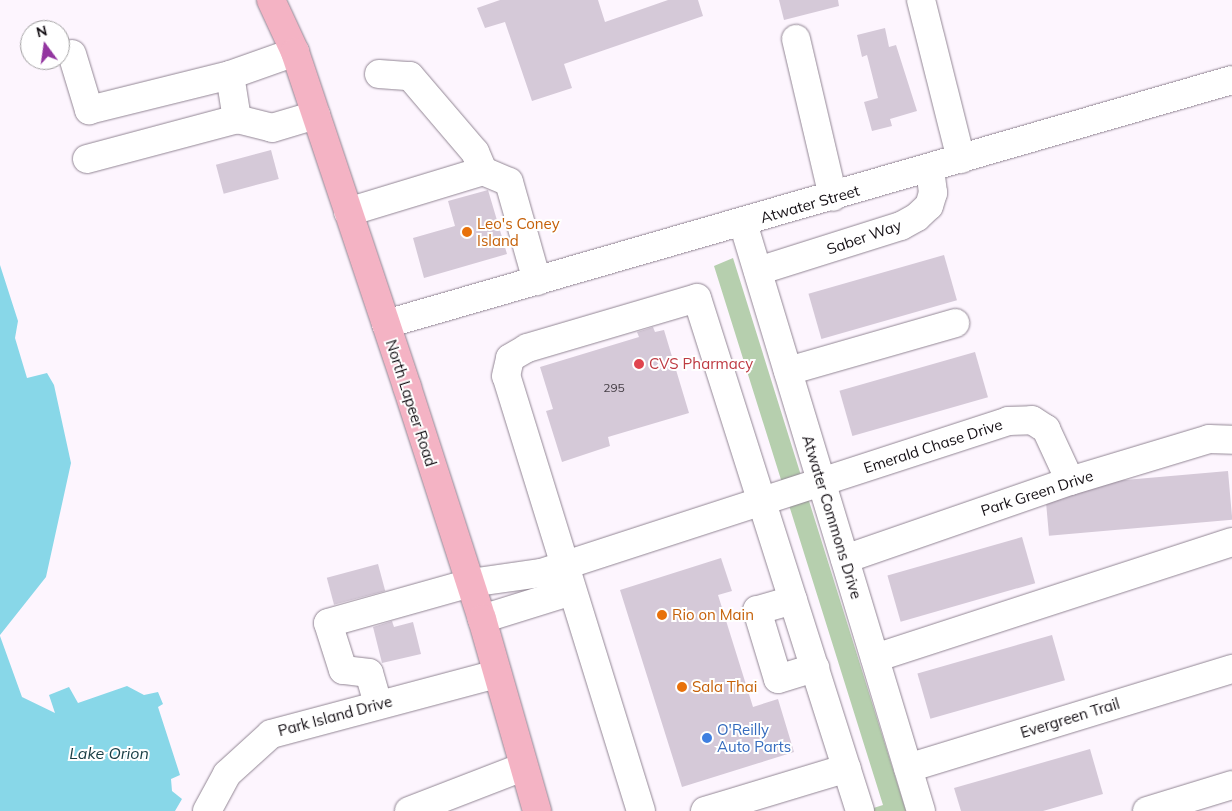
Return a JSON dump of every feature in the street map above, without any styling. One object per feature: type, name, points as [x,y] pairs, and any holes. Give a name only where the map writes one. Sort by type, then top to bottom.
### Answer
[{"type":"main road","name":"North Lapeer Road","points":[[272,0],[295,52],[386,324],[482,619],[537,811]]},
{"type":"street","points":[[921,0],[961,159]]},
{"type":"street","points":[[796,39],[833,197]]},
{"type":"street","points":[[72,54],[89,110],[230,75],[295,52]]},
{"type":"street","points":[[379,74],[410,76],[475,152],[483,171]]},
{"type":"street","points":[[230,75],[237,119]]},
{"type":"street","name":"Atwater Street","points":[[386,324],[743,223],[1232,80]]},
{"type":"street","points":[[87,159],[237,119],[272,128],[316,115]]},
{"type":"street","name":"Saber Way","points":[[758,271],[901,226],[917,217],[929,206],[933,192],[930,168]]},
{"type":"street","points":[[348,212],[483,171],[509,182],[537,281]]},
{"type":"street","name":"Atwater Commons Drive","points":[[743,223],[921,811]]},
{"type":"street","points":[[642,811],[506,376],[510,358],[527,348],[697,298],[860,811]]},
{"type":"street","points":[[788,371],[955,323]]},
{"type":"street","name":"Emerald Chase Drive","points":[[378,704],[369,674],[344,670],[328,623],[470,583],[541,573],[564,562],[822,483],[1008,421],[1032,420],[1046,429],[1070,481]]},
{"type":"street","name":"Park Green Drive","points":[[845,558],[1070,481],[1209,439],[1232,440]]},
{"type":"street","points":[[875,658],[1232,542]]},
{"type":"street","points":[[482,619],[572,591]]},
{"type":"street","points":[[793,600],[757,610],[778,679],[815,668]]},
{"type":"street","name":"Evergreen Trail","points":[[908,768],[1232,668]]},
{"type":"street","name":"Park Island Drive","points":[[207,811],[227,774],[271,734],[378,704],[497,674]]},
{"type":"street","points":[[409,811],[524,767]]},
{"type":"street","points":[[705,811],[847,768]]},
{"type":"street","points":[[1147,811],[1232,785]]},
{"type":"green space","points":[[733,258],[906,811],[864,811],[883,805],[714,266]]},
{"type":"water","points":[[0,265],[18,321],[15,338],[27,378],[47,373],[54,385],[71,463],[46,577],[0,635]]},
{"type":"water","name":"Lake Orion","points":[[0,636],[22,697],[55,713],[49,695],[69,687],[78,703],[127,686],[144,695],[158,692],[163,704],[158,707],[180,775],[171,779],[172,791],[182,799],[175,811],[0,811]]},
{"type":"building","points":[[500,0],[598,0],[605,22],[668,0],[698,0],[703,16],[564,64],[572,88],[532,101],[505,22],[485,28],[477,8]]},
{"type":"building","points":[[779,0],[838,0],[839,6],[784,20]]},
{"type":"building","points":[[885,28],[889,47],[896,45],[917,111],[890,119],[892,126],[872,131],[864,102],[878,98],[867,55],[862,57],[857,35]]},
{"type":"building","points":[[271,150],[279,179],[224,194],[216,165]]},
{"type":"building","name":"Leo's Coney Island","points":[[488,190],[507,254],[424,278],[413,238],[455,226],[448,201]]},
{"type":"building","points":[[944,255],[957,300],[821,339],[808,294]]},
{"type":"building","name":"CVS Pharmacy","points":[[653,327],[655,332],[664,330],[689,413],[608,437],[610,446],[562,462],[546,411],[553,409],[540,367],[639,337],[637,332]]},
{"type":"building","points":[[975,352],[988,397],[852,436],[839,391]]},
{"type":"building","points":[[1228,471],[1232,520],[1049,536],[1045,487]]},
{"type":"building","points":[[1022,537],[1035,583],[901,622],[887,576]]},
{"type":"building","points":[[721,558],[732,591],[718,595],[753,707],[778,699],[794,752],[682,787],[620,590]]},
{"type":"building","points":[[378,564],[385,591],[334,605],[327,578]]},
{"type":"building","points":[[392,621],[394,627],[413,622],[421,654],[382,663],[373,627]]},
{"type":"building","points":[[1052,635],[1065,680],[930,719],[917,674]]},
{"type":"building","points":[[1090,749],[1103,794],[1043,811],[961,811],[954,788]]},
{"type":"place","name":"Leo's Coney Island","points":[[467,232]]},
{"type":"place","name":"CVS Pharmacy","points":[[639,364]]},
{"type":"place","name":"Rio on Main","points":[[662,615]]},
{"type":"place","name":"Sala Thai","points":[[682,687]]},
{"type":"place","name":"O'Reilly Auto Parts","points":[[707,738]]}]
